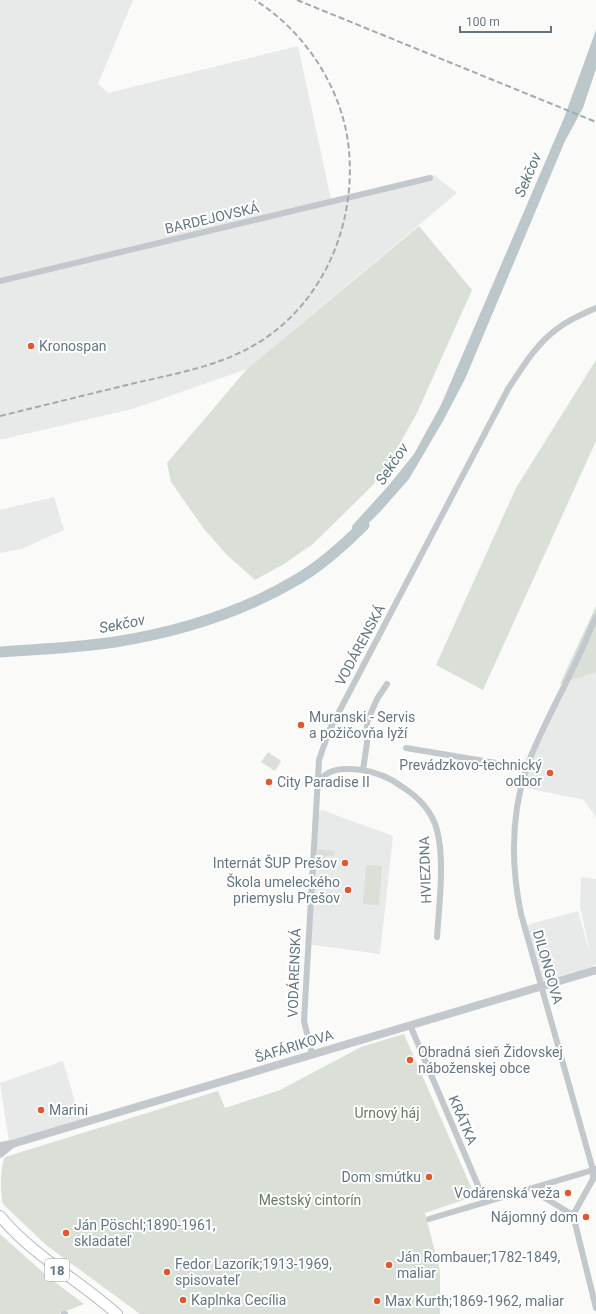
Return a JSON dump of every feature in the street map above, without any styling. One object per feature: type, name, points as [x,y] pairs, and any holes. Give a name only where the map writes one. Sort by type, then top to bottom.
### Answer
[{"type":"main road","name":"18","points":[[1,1216],[32,1249],[60,1272],[117,1314]]},
{"type":"street","name":"BARDEJOVSKÁ","points":[[0,282],[430,178]]},
{"type":"street","name":"VODÁRENSKÁ","points":[[312,1054],[304,1021],[319,760],[329,731],[508,390],[529,358],[545,340],[558,328],[596,308]]},
{"type":"street","name":"DILONGOVA","points":[[595,1169],[521,914],[514,872],[515,827],[520,793],[527,768],[538,740],[575,664],[596,616]]},
{"type":"street","points":[[363,770],[367,742],[367,722],[377,699],[387,684]]},
{"type":"street","points":[[406,748],[527,768]]},
{"type":"street","name":"HVIEZDNA","points":[[317,784],[323,776],[335,769],[363,770],[395,781],[424,805],[437,830],[440,887],[437,937]]},
{"type":"street","name":"ŠAFÁRIKOVA","points":[[0,1151],[12,1144],[596,970]]},
{"type":"street","name":"KRÁTKA","points":[[410,1025],[486,1202]]},
{"type":"street","points":[[429,1219],[595,1169],[593,1179],[573,1215],[596,1308]]},
{"type":"street","points":[[530,1189],[573,1215]]},
{"type":"shaded area","points":[[0,0],[133,0],[98,84],[108,93],[298,46],[331,199],[434,175],[457,193],[247,369],[132,409],[0,440]]},
{"type":"shaded area","points":[[596,30],[596,69],[583,108],[565,141],[465,379],[443,421],[409,479],[379,513],[354,537],[352,526],[389,485],[414,454],[441,405],[564,118]]},
{"type":"shaded area","points":[[54,497],[64,530],[21,549],[0,553],[0,510]]},
{"type":"shaded area","points":[[596,617],[596,817],[584,800],[522,787],[527,768]]},
{"type":"shaded area","name":"Škola umeleckého priemyslu Prešov","points":[[322,810],[393,836],[380,954],[306,944],[313,814]]},
{"type":"shaded area","points":[[581,877],[596,879],[596,964],[593,965],[593,967],[542,981],[527,925],[578,911],[591,958],[580,906]]},
{"type":"shaded area","points":[[63,1061],[82,1126],[10,1149],[0,1083]]},
{"type":"green space","points":[[419,226],[472,290],[417,413],[390,461],[373,485],[313,544],[284,564],[255,580],[227,555],[204,529],[171,482],[167,463],[247,369]]},
{"type":"green space","points":[[596,360],[596,441],[483,690],[436,665],[516,488]]},
{"type":"green space","points":[[596,606],[596,672],[560,684]]},
{"type":"green space","points":[[268,752],[281,761],[275,771],[261,762]]},
{"type":"green space","points":[[318,849],[334,851],[334,856],[325,856],[324,867],[316,866]]},
{"type":"green space","points":[[366,865],[382,866],[379,905],[363,904]]},
{"type":"green space","name":"Mestský cintorín","points":[[404,1034],[475,1196],[425,1213],[440,1271],[440,1314],[140,1314],[46,1245],[3,1204],[1,1180],[2,1166],[5,1157],[218,1091],[225,1108],[280,1090],[361,1047]]},
{"type":"green space","points":[[0,1234],[47,1276],[84,1304],[59,1314],[0,1314]]},
{"type":"waterway","name":"Sekčov","points":[[0,652],[72,647],[139,638],[162,633],[233,611],[277,591],[298,579],[332,554],[364,525]]},
{"type":"railway","points":[[0,416],[179,373],[236,355],[274,332],[296,312],[314,290],[328,264],[339,238],[346,209],[350,180],[349,151],[346,129],[331,85],[306,46],[273,13],[255,0]]},
{"type":"railway","points":[[297,0],[596,122]]},
{"type":"place","name":"Kronospan","points":[[31,346]]},
{"type":"place","name":"Muranski - Servis a požičovňa lyží","points":[[301,725]]},
{"type":"place","name":"Prevádzkovo‑technický odbor","points":[[550,773]]},
{"type":"place","name":"City Paradise II","points":[[269,782]]},
{"type":"place","name":"Internát ŠUP Prešov","points":[[345,863]]},
{"type":"place","name":"Škola umeleckého priemyslu Prešov","points":[[348,890]]},
{"type":"place","name":"Obradná sieň Židovskej náboženskej obce","points":[[410,1060]]},
{"type":"place","name":"Marini","points":[[41,1110]]},
{"type":"place","name":"Dom smútku","points":[[429,1177]]},
{"type":"place","name":"Vodárenská veža","points":[[568,1193]]},
{"type":"place","name":"Nájomný dom","points":[[586,1217]]},
{"type":"place","name":"Ján Pöschl;1890-1961, skladateľ","points":[[66,1233]]},
{"type":"place","name":"Ján Rombauer;1782-1849, maliar","points":[[389,1265]]},
{"type":"place","name":"Fedor Lazorík;1913-1969, spisovateľ","points":[[167,1272]]},
{"type":"place","name":"Kaplnka Cecília","points":[[183,1300]]},
{"type":"place","name":"Max Kurth;1869-1962, maliar","points":[[377,1301]]},
{"type":"park label","name":"Urnový háj","points":[[387,1113]]}]
